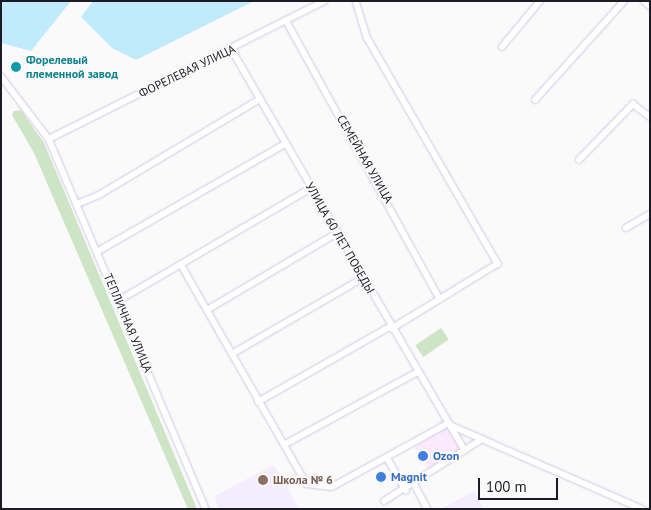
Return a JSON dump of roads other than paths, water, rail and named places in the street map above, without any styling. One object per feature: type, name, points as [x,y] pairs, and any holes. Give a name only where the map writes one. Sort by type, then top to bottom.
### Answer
[{"type":"street","name":"ФОРЕЛЕВАЯ УЛИЦА","points":[[48,138],[232,50],[324,1]]},
{"type":"street","points":[[258,402],[392,327],[498,264],[368,37],[356,1]]},
{"type":"street","points":[[502,47],[540,1]]},
{"type":"street","points":[[535,100],[624,1]]},
{"type":"street","points":[[644,1],[650,6]]},
{"type":"street","name":"СЕМЕЙНАЯ УЛИЦА","points":[[286,20],[440,299]]},
{"type":"street","name":"УЛИЦА 60 ЛЕТ ПОБЕДЫ","points":[[232,50],[464,450]]},
{"type":"street","name":"ТЕПЛИЧНАЯ УЛИЦА","points":[[1,76],[48,138],[206,509]]},
{"type":"street","points":[[77,204],[260,99]]},
{"type":"street","points":[[578,160],[633,104],[650,117]]},
{"type":"street","points":[[97,252],[286,144]]},
{"type":"street","points":[[118,301],[182,266],[311,188]]},
{"type":"street","points":[[626,228],[650,214]]},
{"type":"street","points":[[207,310],[337,233]]},
{"type":"street","points":[[182,266],[258,402],[307,484],[332,487],[388,459],[449,424],[642,509]]},
{"type":"street","points":[[232,354],[363,278]]},
{"type":"street","points":[[284,445],[418,372]]},
{"type":"street","points":[[384,501],[415,485],[482,439]]},
{"type":"street","points":[[388,459],[406,490]]},
{"type":"street","points":[[415,485],[428,509]]},
{"type":"water","points":[[1,1],[71,1],[31,51],[1,43]]},
{"type":"water","points":[[93,1],[254,1],[136,60],[112,48],[81,17]]},
{"type":"place","name":"Форелевый племенной завод","points":[[16,67]]},
{"type":"place","name":"Ozon","points":[[423,456]]},
{"type":"place","name":"Magnit","points":[[381,477]]},
{"type":"place","name":"Школа № 6","points":[[263,480]]}]
